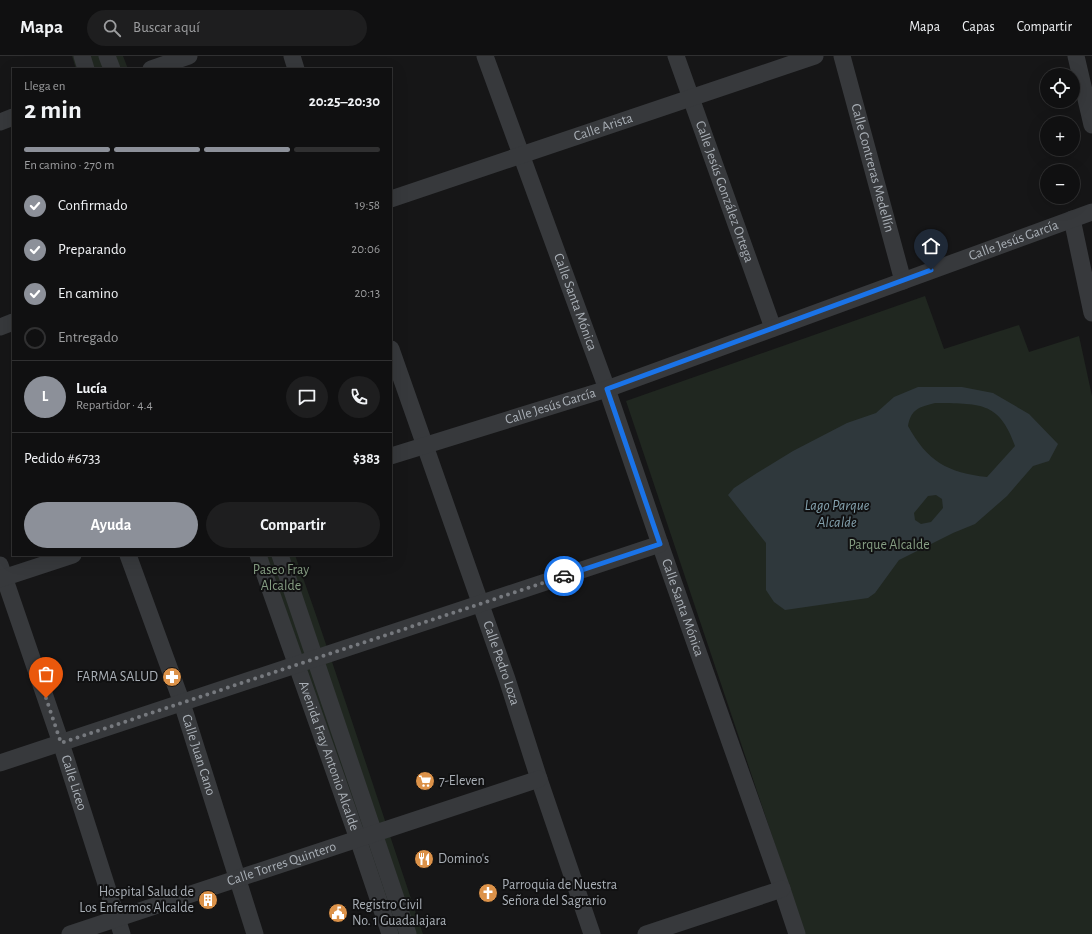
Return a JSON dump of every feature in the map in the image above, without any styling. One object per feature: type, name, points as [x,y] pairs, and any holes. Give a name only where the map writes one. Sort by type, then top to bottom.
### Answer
[{"type":"street","points":[[82,56],[86,68]]},
{"type":"street","points":[[107,56],[112,68]]},
{"type":"street","points":[[154,68],[189,56]]},
{"type":"street","points":[[292,56],[296,68]]},
{"type":"street","name":"Calle Santa Mónica","points":[[485,56],[607,389],[797,934]]},
{"type":"street","name":"Calle Jesús González Ortega","points":[[676,56],[773,328]]},
{"type":"street","name":"Calle Arista","points":[[392,199],[815,56]]},
{"type":"street","name":"Calle Contreras Medellín","points":[[842,56],[903,281]]},
{"type":"street","points":[[1076,56],[1092,125]]},
{"type":"street","points":[[0,122],[12,117]]},
{"type":"street","name":"Calle Jesús García","points":[[392,456],[607,389],[1092,212]]},
{"type":"street","points":[[1072,219],[1092,313]]},
{"type":"street","points":[[0,327],[12,322]]},
{"type":"street","name":"Calle Pedro Loza","points":[[392,352],[480,604],[592,934]]},
{"type":"street","points":[[0,763],[660,544]]},
{"type":"street","points":[[1,574],[70,556]]},
{"type":"street","name":"Calle Juan Cano","points":[[128,556],[182,703],[255,934]]},
{"type":"street","name":"Avenida Fray Antonio Alcalde","points":[[258,556],[296,665],[408,934]]},
{"type":"street","name":"Avenida Fray Antonio Alcalde","points":[[280,556],[315,658],[366,836],[390,934]]},
{"type":"street","name":"Calle Liceo","points":[[1,574],[61,743],[120,926]]},
{"type":"street","name":"Calle Torres Quintero","points":[[70,934],[120,926],[238,878],[539,779]]},
{"type":"street","points":[[646,934],[782,889]]},
{"type":"green space","points":[[72,56],[123,56],[128,68],[76,68]]},
{"type":"green space","name":"Parque Alcalde","points":[[925,296],[944,349],[1019,325],[1029,352],[1079,336],[1092,396],[1092,934],[805,934],[626,401]]},
{"type":"green space","name":"Paseo Fray Alcalde","points":[[250,556],[295,556],[423,934],[382,934]]},
{"type":"water","name":"Lago Parque Alcalde","points":[[918,387],[962,387],[993,393],[1029,414],[1058,444],[1049,461],[1033,466],[1007,496],[975,524],[953,533],[899,560],[875,593],[868,598],[785,610],[774,602],[766,590],[766,543],[728,495],[734,488],[793,451],[847,423],[876,413],[894,397]],"holes":[[[935,403],[975,405],[994,412],[1002,420],[1009,431],[1015,446],[987,477],[961,472],[940,463],[923,448],[908,426],[909,420],[914,412],[924,406]],[[936,495],[942,499],[943,508],[931,522],[921,524],[915,520],[914,513],[928,496]]]},
{"type":"way so far","points":[[46,698],[61,743],[564,576]]},
{"type":"place","name":"FARMA SALUD","points":[[172,677]]},
{"type":"place","name":"7-Eleven","points":[[425,781]]},
{"type":"place","name":"Domino's","points":[[424,859]]},
{"type":"place","name":"Parroquia de Nuestra Señora del Sagrario","points":[[488,893]]},
{"type":"place","name":"Hospital Salud de Los Enfermos Alcalde","points":[[208,900]]},
{"type":"place","name":"Registro Civil No. 1 Guadalajara","points":[[338,913]]},
{"type":"route","points":[[564,576],[660,544],[607,389],[931,270]]}]
